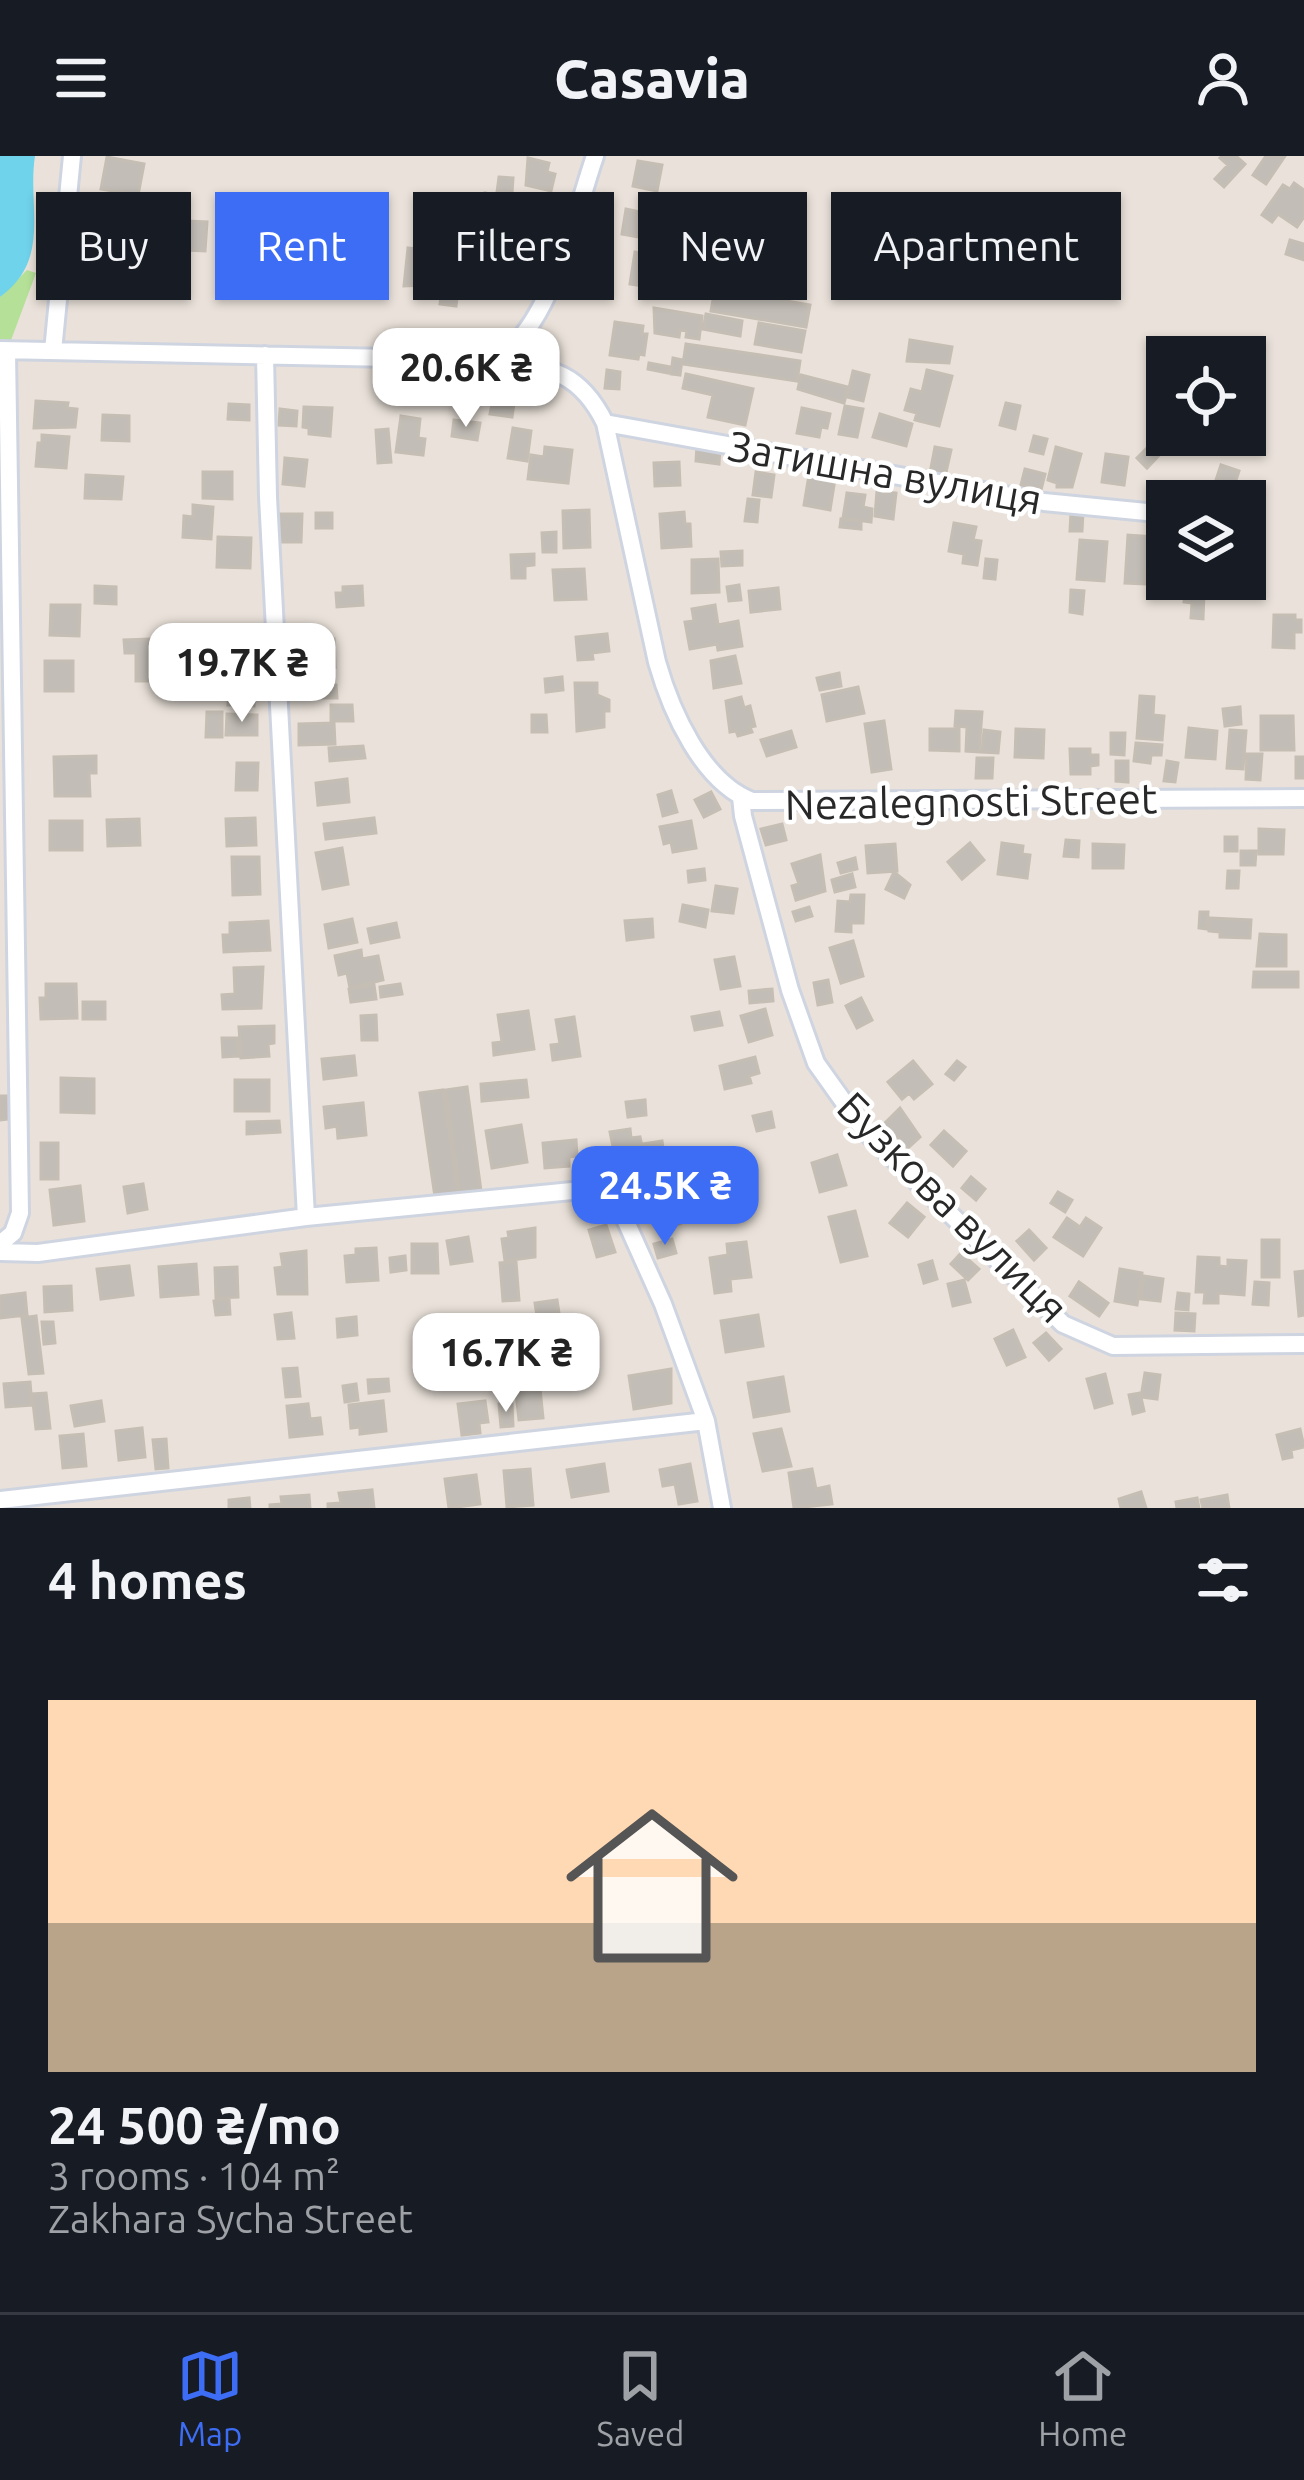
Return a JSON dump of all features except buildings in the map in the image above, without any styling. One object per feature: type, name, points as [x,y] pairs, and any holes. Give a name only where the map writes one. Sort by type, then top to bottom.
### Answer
[{"type":"street","points":[[53,351],[72,156]]},
{"type":"street","points":[[492,360],[508,352],[536,316],[595,156]]},
{"type":"street","points":[[0,1248],[14,1233],[20,1213],[3,351]]},
{"type":"street","name":"Nezalegnosti Street","points":[[3,351],[492,360],[568,376],[589,395],[604,423],[662,679],[711,771],[741,796],[764,803],[1304,798]]},
{"type":"street","points":[[266,355],[268,497],[306,1217]]},
{"type":"street","name":"Затишна вулиця","points":[[604,423],[1043,502],[1146,512]]},
{"type":"street","name":"Бузкова вулиця","points":[[741,796],[790,990],[816,1063],[863,1130],[1063,1324],[1113,1346],[1304,1344]]},
{"type":"street","points":[[0,1248],[38,1252],[306,1217],[572,1191],[603,1198],[624,1217],[663,1304],[706,1421],[722,1508]]},
{"type":"street","points":[[0,1500],[706,1421]]},
{"type":"green space","points":[[27,270],[36,273],[7,351],[0,350],[0,297]]},
{"type":"water","points":[[0,156],[35,156],[32,249],[16,282],[0,297]]}]
